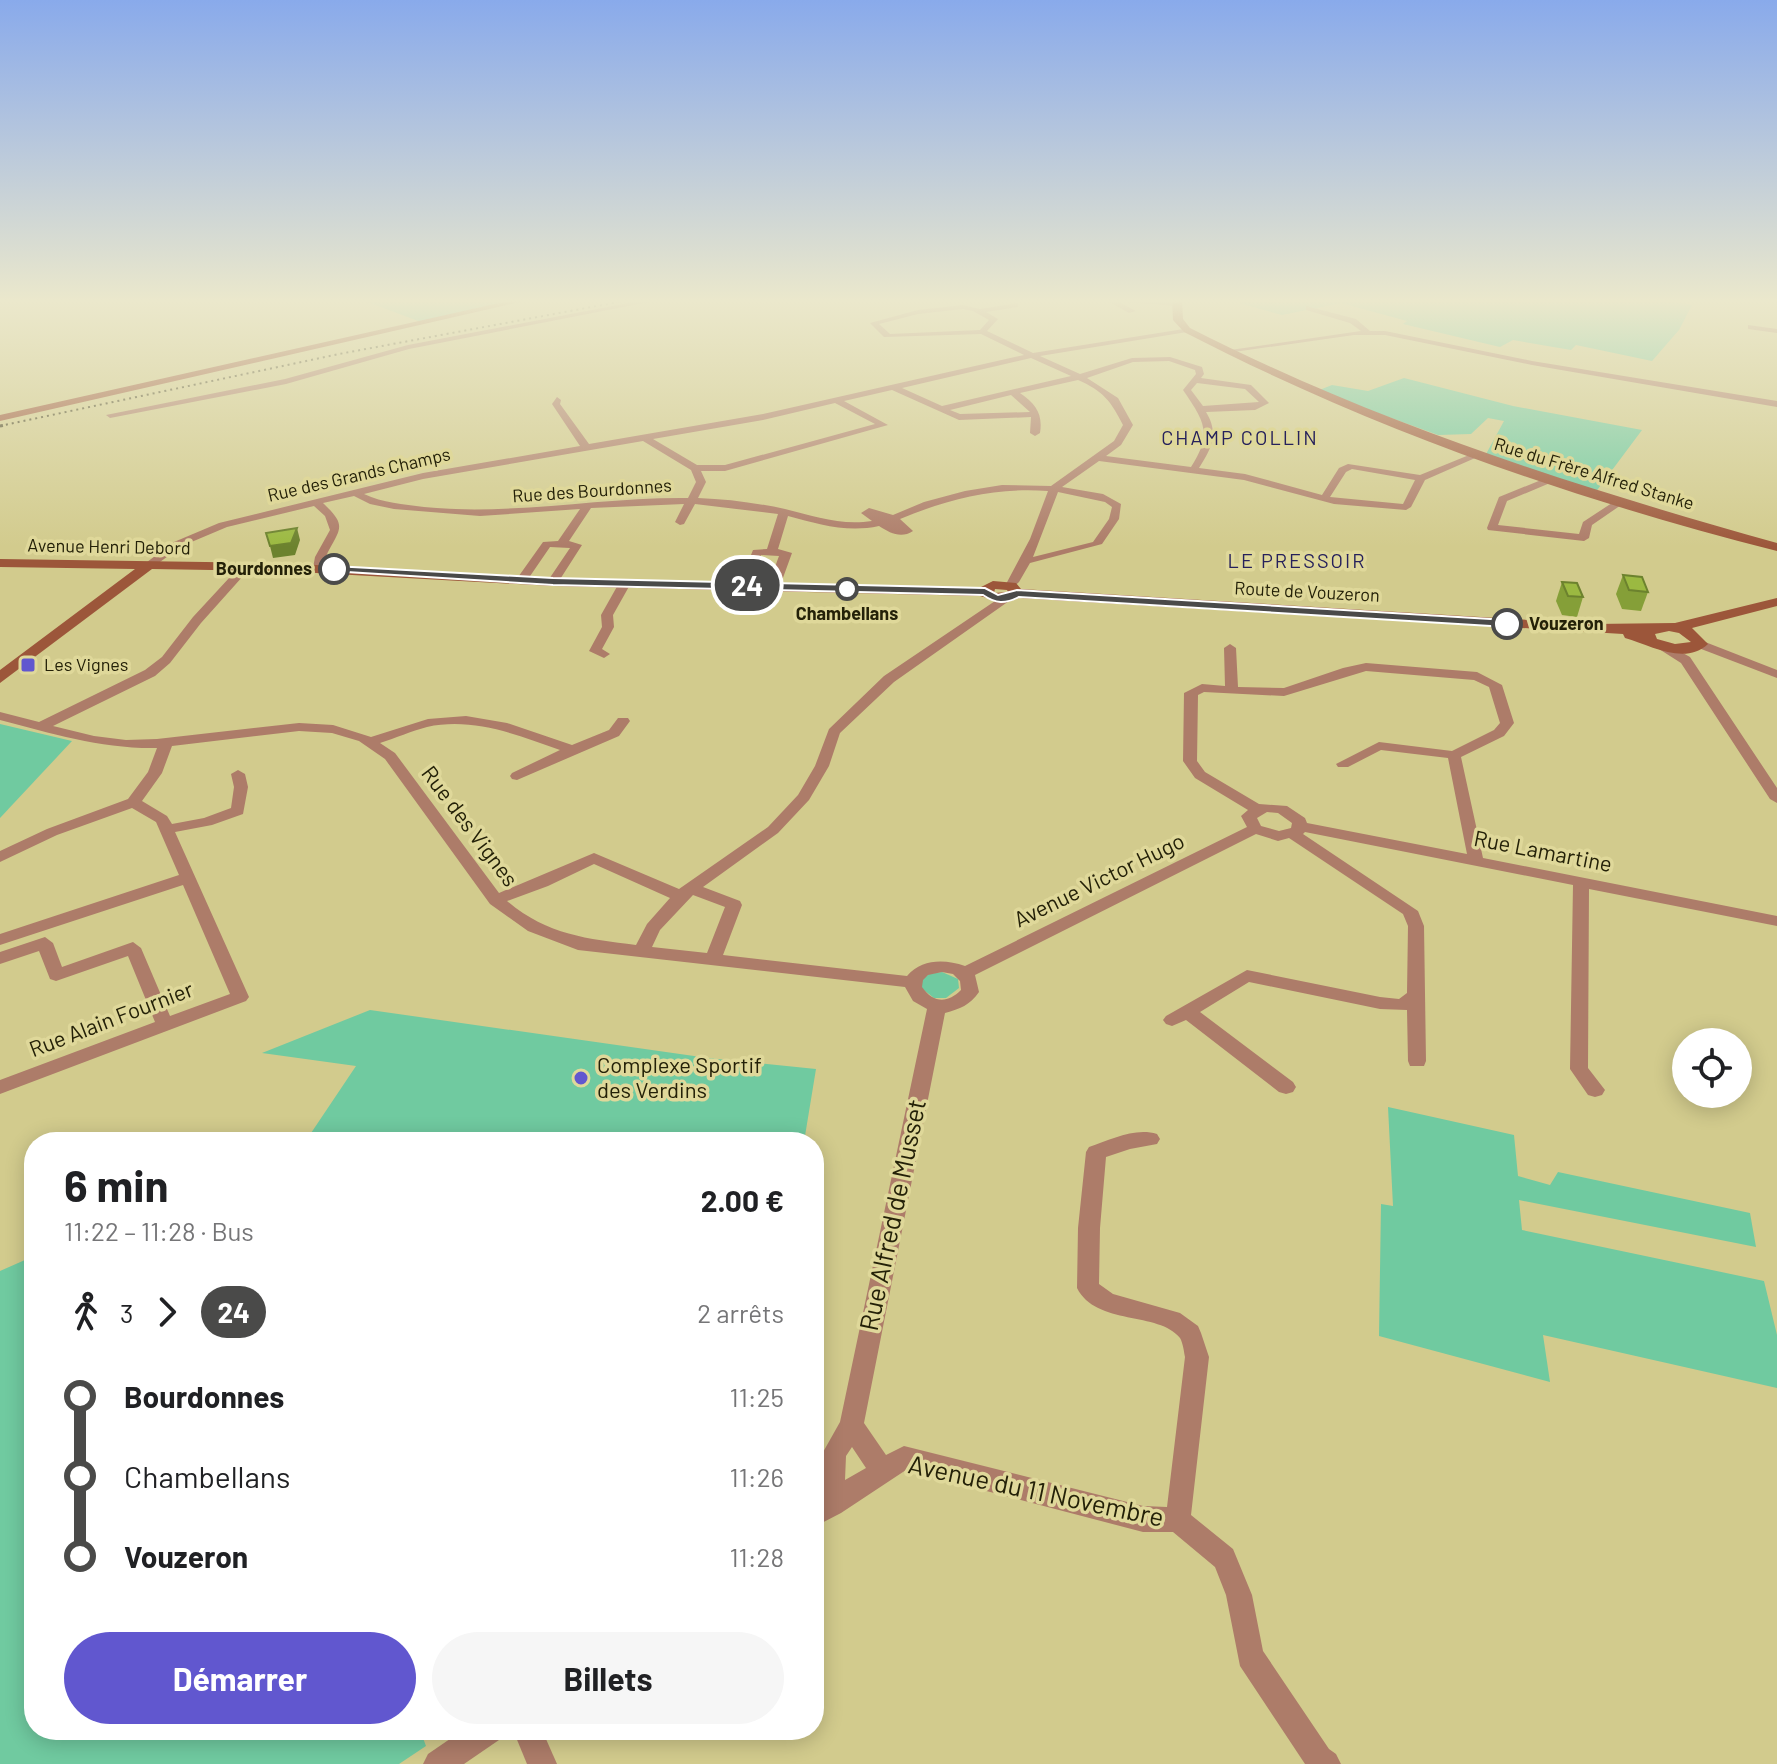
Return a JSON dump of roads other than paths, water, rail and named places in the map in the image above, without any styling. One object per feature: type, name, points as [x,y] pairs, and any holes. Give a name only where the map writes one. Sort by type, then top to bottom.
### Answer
[{"type":"street","points":[[0,418],[158,382]]},
{"type":"street","points":[[110,415],[279,382]]},
{"type":"street","name":"Rue des Grands Champs","points":[[149,565],[178,544],[208,530],[316,502],[438,473],[646,439],[914,382]]},
{"type":"street","points":[[941,409],[1054,382]]},
{"type":"street","points":[[641,952],[658,921],[685,892],[787,817],[806,795],[822,766],[834,732],[889,679],[1011,593],[1048,514],[1054,488],[1100,458],[1124,437],[1128,429],[1127,418],[1115,400],[1088,382]]},
{"type":"street","points":[[1193,382],[1187,390],[1203,409],[1210,439],[1194,469]]},
{"type":"street","points":[[1203,409],[1255,407],[1265,403],[1248,387],[1213,382]]},
{"type":"street","name":"Rue du Frère Alfred Stanke","points":[[1292,382],[1330,401],[1462,449],[1476,451],[1546,481],[1777,547]]},
{"type":"street","points":[[1649,382],[1777,404]]},
{"type":"street","points":[[893,387],[959,417],[1036,414]]},
{"type":"street","points":[[1013,393],[1023,398],[1036,414],[1038,422],[1035,433]]},
{"type":"street","points":[[557,400],[556,404],[587,449]]},
{"type":"street","points":[[680,522],[701,482],[725,468],[883,425],[835,400]]},
{"type":"street","points":[[646,439],[695,468],[725,468]]},
{"type":"street","points":[[1324,499],[1342,470],[1351,466],[1421,478],[1476,451]]},
{"type":"street","points":[[1100,458],[1266,481],[1324,499],[1406,507],[1421,478]]},
{"type":"street","points":[[695,468],[701,482]]},
{"type":"street","points":[[1546,481],[1503,499],[1492,528],[1584,538],[1587,524],[1619,503]]},
{"type":"street","name":"Rue des Bourdonnes","points":[[895,520],[927,504],[1011,487],[1054,488],[1114,502],[1117,506],[1114,519],[1097,544],[1036,560],[1024,560]]},
{"type":"street","name":"Rue des Bourdonnes","points":[[356,493],[402,507],[455,514],[502,514],[691,501],[784,512],[832,524],[880,524]]},
{"type":"street","points":[[316,502],[331,515],[337,529],[337,535],[321,557],[319,568]]},
{"type":"street","points":[[562,544],[587,506]]},
{"type":"street","name":"Rue des Bourdonnes","points":[[877,511],[895,520],[908,531],[898,533],[867,513],[877,511]]},
{"type":"street","points":[[771,553],[784,512]]},
{"type":"street","points":[[522,580],[547,544],[577,545],[553,582]]},
{"type":"street","points":[[745,585],[757,552],[786,553],[774,586]]},
{"type":"street","name":"Avenue Henri Debord","points":[[0,563],[319,568],[553,582],[985,592],[993,585],[1011,593]]},
{"type":"street","points":[[0,678],[149,565]]},
{"type":"street","points":[[42,726],[150,673],[166,660],[246,566]]},
{"type":"street","points":[[604,654],[595,651],[608,627],[607,615],[625,583]]},
{"type":"street","name":"Route de Vouzeron","points":[[1011,593],[1594,629],[1654,638]]},
{"type":"street","points":[[1654,638],[1674,627],[1777,602]]},
{"type":"street","points":[[1692,647],[1704,621]]},
{"type":"street","points":[[1674,627],[1692,647],[1777,799]]},
{"type":"street","points":[[1654,638],[1777,674]]},
{"type":"street","points":[[1230,648],[1232,689]]},
{"type":"street","points":[[1297,830],[1296,816],[1282,809],[1257,809],[1200,775],[1190,761],[1191,693],[1202,688],[1274,693],[1296,690],[1350,668],[1366,667],[1477,676],[1495,685],[1507,723],[1499,733],[1454,755],[1379,746],[1343,764]]},
{"type":"street","name":"Rue des Vignes","points":[[0,716],[128,745],[166,743],[262,728],[337,731],[369,742],[384,751],[496,900],[514,917],[539,931],[578,944],[912,982]]},
{"type":"street","points":[[369,742],[428,723],[469,720],[494,723],[572,750]]},
{"type":"street","points":[[517,776],[614,733],[623,721]]},
{"type":"street","points":[[0,857],[52,832],[133,802],[155,773],[166,743]]},
{"type":"street","points":[[1454,755],[1476,860]]},
{"type":"street","points":[[166,829],[207,822],[238,811],[241,787],[238,774]]},
{"type":"street","points":[[0,958],[42,935],[187,878],[162,819],[133,802]]},
{"type":"street","points":[[1257,809],[1249,816],[1255,829],[1278,836],[1297,830]]},
{"type":"street","name":"Avenue Victor Hugo","points":[[964,973],[1255,829]]},
{"type":"street","points":[[1297,830],[1410,911],[1416,926],[1417,1061]]},
{"type":"street","name":"Rue Lamartine","points":[[1297,830],[1476,860],[1777,921]]},
{"type":"street","points":[[496,900],[542,883],[594,858],[685,892],[734,905],[713,959]]},
{"type":"street","name":"Rue Alain Fournier","points":[[0,1087],[240,997],[187,878]]},
{"type":"street","points":[[1581,882],[1579,1069],[1595,1090]]},
{"type":"street","points":[[0,940],[42,935]]},
{"type":"street","points":[[42,935],[56,975],[133,948],[165,1025]]},
{"type":"street","points":[[934,966],[950,967],[964,973],[971,985],[966,998],[953,1005],[937,1006],[920,999],[912,988],[912,982],[919,972],[934,966]]},
{"type":"street","points":[[1286,1087],[1180,1016],[1247,976],[1380,1003],[1402,1005],[1416,996]]},
{"type":"street","name":"Rue Alfred de Musset","points":[[824,1504],[834,1454],[851,1425],[937,1006]]},
{"type":"street","points":[[1150,1139],[1130,1141],[1096,1152],[1089,1228],[1088,1288],[1106,1302],[1172,1320],[1190,1333],[1197,1357],[1178,1520],[1224,1558],[1239,1595],[1250,1656],[1319,1759],[1326,1764]]},
{"type":"street","points":[[851,1425],[882,1471]]},
{"type":"street","name":"Avenue du 11 Novembre","points":[[824,1508],[904,1458],[1143,1519],[1178,1520]]},
{"type":"street","points":[[438,1764],[474,1740]]},
{"type":"street","points":[[531,1740],[542,1764]]},
{"type":"railway","points":[[6,425],[0,426],[206,382]]},
{"type":"place","name":"Bourdonnes","points":[[334,569]]},
{"type":"place","name":"Chambellans","points":[[847,589]]},
{"type":"place","name":"Vouzeron","points":[[1507,624]]},
{"type":"place","name":"Les Vignes","points":[[28,665]]},
{"type":"place","name":"Complexe Sportif des Verdins","points":[[581,1078]]},
{"type":"district","name":"CHAMP COLLIN","points":[[1240,438]]},
{"type":"district","name":"LE PRESSOIR","points":[[1297,561]]}]
